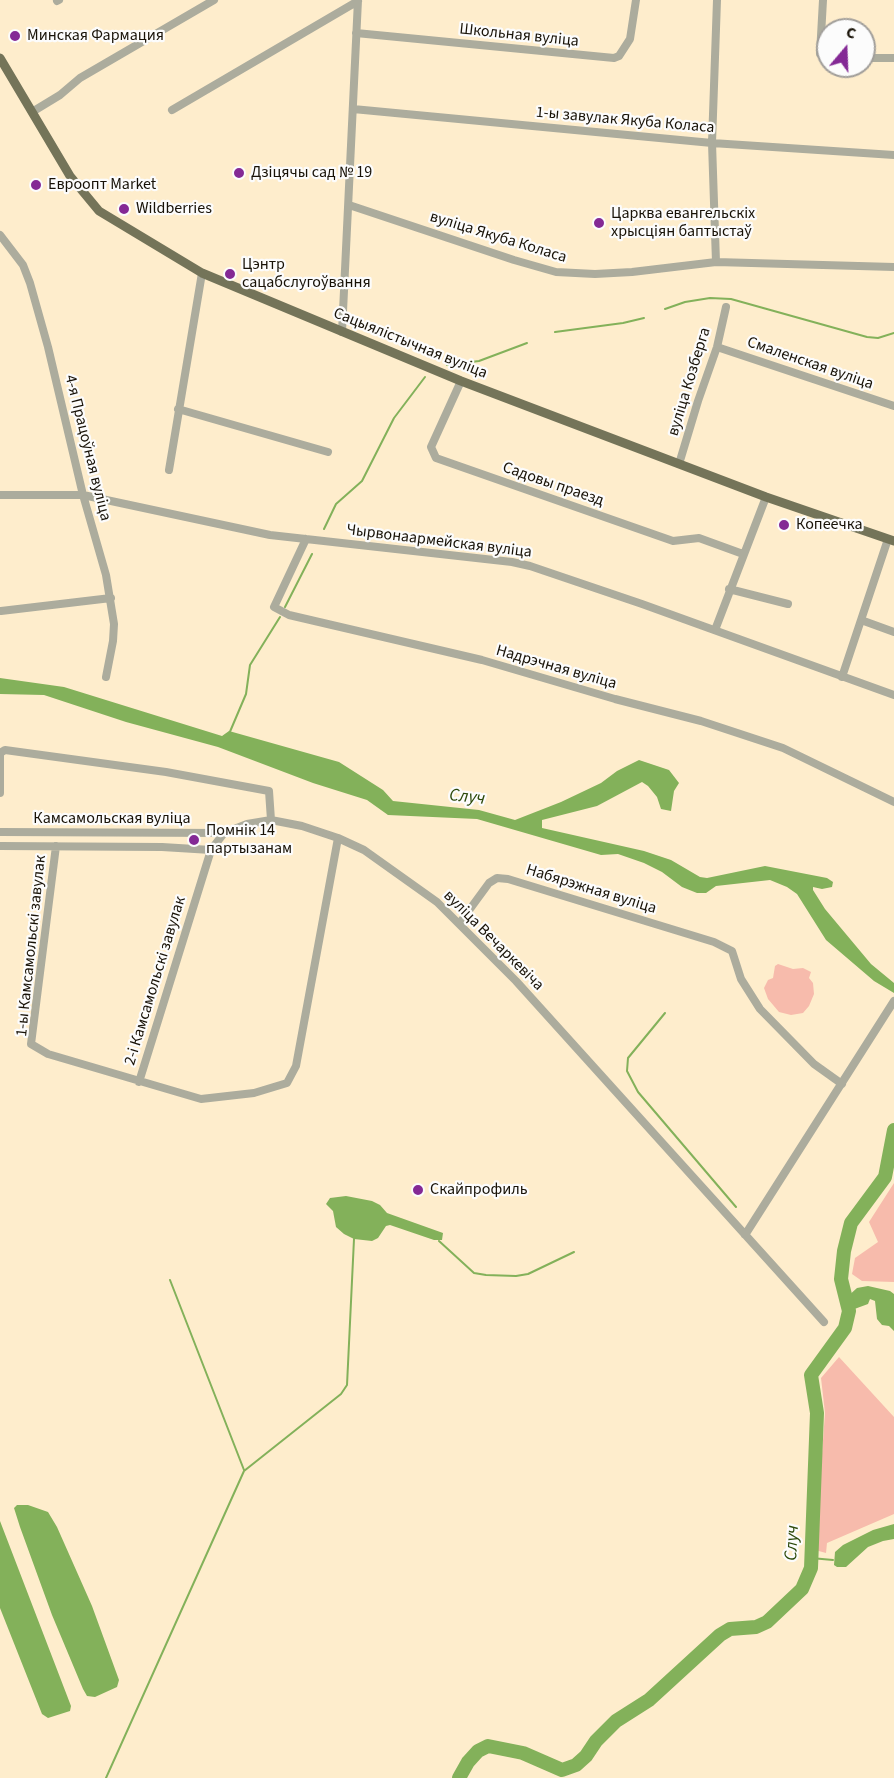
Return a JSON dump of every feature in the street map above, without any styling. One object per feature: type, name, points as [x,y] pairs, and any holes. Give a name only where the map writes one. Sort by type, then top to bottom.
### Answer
[{"type":"main road","name":"Сацыялістычная вуліца","points":[[0,58],[70,176],[99,211],[202,273],[461,381],[679,464],[891,540]]},
{"type":"street","points":[[32,112],[68,90],[80,78],[214,0]]},
{"type":"street","points":[[342,332],[358,0]]},
{"type":"street","points":[[172,110],[358,0]]},
{"type":"street","name":"Школьная вуліца","points":[[357,33],[614,58],[630,39],[636,0]]},
{"type":"street","points":[[716,262],[712,143],[717,0]]},
{"type":"street","points":[[822,18],[823,0]]},
{"type":"street","points":[[876,58],[894,58]]},
{"type":"street","name":"1-ы завулак Якуба Коласа","points":[[353,110],[712,143],[894,155]]},
{"type":"street","name":"вуліца Якуба Коласа","points":[[349,205],[556,272],[613,273],[716,262],[894,267]]},
{"type":"street","name":"4-я Працоўная вуліца","points":[[0,235],[23,265],[30,284],[48,347],[83,495],[106,575],[114,624],[114,641],[106,677]]},
{"type":"street","points":[[169,470],[202,273]]},
{"type":"street","name":"вуліца Козберга","points":[[679,464],[717,346],[726,307]]},
{"type":"street","name":"Смаленская вуліца","points":[[717,346],[894,406]]},
{"type":"street","name":"Садовы праезд","points":[[461,381],[430,447],[436,458],[673,541],[699,538],[742,554]]},
{"type":"street","points":[[178,409],[328,452]]},
{"type":"street","name":"Чырвонаармейская вуліца","points":[[0,495],[83,495],[270,536],[512,562],[530,566],[894,695]]},
{"type":"street","points":[[714,630],[766,496]]},
{"type":"street","name":"Надрэчная вуліца","points":[[306,539],[274,607],[289,615],[482,660],[615,699],[701,721],[783,748],[894,802]]},
{"type":"street","points":[[842,677],[891,540]]},
{"type":"street","points":[[729,589],[788,604]]},
{"type":"street","points":[[1,611],[111,598]]},
{"type":"street","points":[[861,620],[894,632]]},
{"type":"street","points":[[0,793],[0,753],[5,750],[166,772],[269,791],[271,820],[247,824],[224,833]]},
{"type":"street","name":"вуліца Вечаркевіча","points":[[271,820],[303,826],[364,850],[437,903],[516,981],[745,1235]]},
{"type":"street","name":"Камсамольская вуліца","points":[[0,832],[224,833]]},
{"type":"street","name":"2-і Камсамольскі завулак","points":[[224,833],[211,850],[139,1082],[201,1099],[254,1093],[287,1083],[296,1066],[338,838]]},
{"type":"street","name":"Камсамольская вуліца","points":[[0,846],[162,847],[211,850]]},
{"type":"street","name":"1-ы Камсамольскі завулак","points":[[57,846],[31,1044],[48,1054],[139,1082]]},
{"type":"street","name":"Набярэжная вуліца","points":[[459,924],[489,883],[497,878],[508,879],[714,942],[732,951],[741,979],[760,1009],[814,1064],[842,1084]]},
{"type":"street","points":[[824,1322],[745,1235],[894,1001]]},
{"type":"shaded area","name":"Случ","points":[[0,678],[64,687],[222,736],[229,731],[339,762],[383,790],[393,801],[479,810],[515,820],[601,783],[617,771],[639,760],[669,770],[679,783],[674,791],[671,811],[661,809],[657,797],[642,782],[597,806],[542,820],[542,828],[644,851],[671,860],[700,877],[707,878],[765,866],[827,878],[833,882],[832,887],[822,889],[813,887],[813,890],[825,909],[871,964],[894,983],[894,993],[874,981],[826,940],[797,894],[770,880],[716,886],[706,893],[697,893],[682,887],[662,872],[644,863],[618,854],[601,855],[477,819],[388,815],[367,800],[313,783],[218,747],[126,722],[44,695],[0,694]]},
{"type":"shaded area","points":[[778,964],[793,969],[803,968],[811,972],[809,978],[813,983],[814,994],[803,1013],[791,1015],[779,1012],[768,999],[764,988],[768,980],[773,978],[775,966]]},
{"type":"shaded area","points":[[894,1183],[894,1282],[862,1281],[852,1274],[855,1258],[878,1242],[869,1222]]},
{"type":"shaded area","points":[[346,1196],[372,1201],[380,1205],[387,1213],[443,1233],[442,1240],[434,1240],[390,1225],[386,1226],[378,1238],[372,1241],[354,1239],[336,1227],[333,1211],[326,1204],[330,1198]]},
{"type":"shaded area","points":[[868,1286],[894,1294],[894,1331],[889,1326],[882,1325],[877,1319],[875,1301],[870,1299],[868,1304],[849,1311],[846,1298],[857,1288]]},
{"type":"shaded area","points":[[839,1357],[894,1417],[894,1514],[827,1543],[826,1553],[815,1550],[825,1413],[821,1378]]},
{"type":"shaded area","points":[[17,1505],[28,1505],[48,1512],[57,1527],[92,1606],[119,1680],[117,1687],[95,1697],[87,1696],[83,1689],[52,1615],[20,1527],[14,1508]]},
{"type":"shaded area","points":[[0,1521],[71,1706],[70,1711],[48,1718],[42,1714],[0,1608]]},
{"type":"shaded area","points":[[894,1524],[894,1539],[868,1547],[846,1567],[834,1565],[835,1552],[843,1545],[873,1530]]},
{"type":"waterway","points":[[665,309],[685,302],[710,298],[731,299],[867,337],[878,338],[894,333]]},
{"type":"waterway","points":[[555,332],[644,318]]},
{"type":"waterway","points":[[447,365],[479,361],[527,343]]},
{"type":"waterway","points":[[324,529],[336,504],[362,481],[394,418],[425,377]]},
{"type":"waterway","points":[[285,607],[312,554]]},
{"type":"waterway","points":[[229,734],[246,694],[250,665],[280,617]]},
{"type":"waterway","points":[[665,1013],[628,1058],[627,1071],[638,1092],[736,1207]]},
{"type":"waterway","name":"Случ","points":[[459,1778],[468,1762],[478,1751],[488,1746],[523,1753],[562,1770],[576,1765],[616,1721],[649,1700],[720,1635],[730,1629],[756,1627],[767,1622],[802,1589],[811,1568],[817,1413],[811,1375],[845,1328],[849,1311],[841,1279],[844,1251],[851,1223],[885,1177],[894,1130]]},
{"type":"waterway","points":[[106,1778],[244,1471],[341,1394],[347,1385],[354,1239]]},
{"type":"waterway","points":[[439,1241],[474,1273],[486,1275],[528,1274],[574,1252]]},
{"type":"waterway","points":[[170,1280],[244,1470]]},
{"type":"waterway","points":[[811,1558],[833,1560]]},
{"type":"place","name":"Минская Фармация","points":[[15,36]]},
{"type":"place","name":"Дзіцячы сад № 19","points":[[239,173]]},
{"type":"place","name":"Евроопт Market","points":[[36,185]]},
{"type":"place","name":"Wildberries","points":[[124,209]]},
{"type":"place","name":"Царква евангельскіх хрысціян баптыстаў","points":[[599,223]]},
{"type":"place","name":"Цэнтр сацабслугоўвання","points":[[230,274]]},
{"type":"place","name":"Копеечка","points":[[784,525]]},
{"type":"place","name":"Помнік 14 партызанам","points":[[194,840]]},
{"type":"place","name":"Скайпрофиль","points":[[418,1190]]}]
